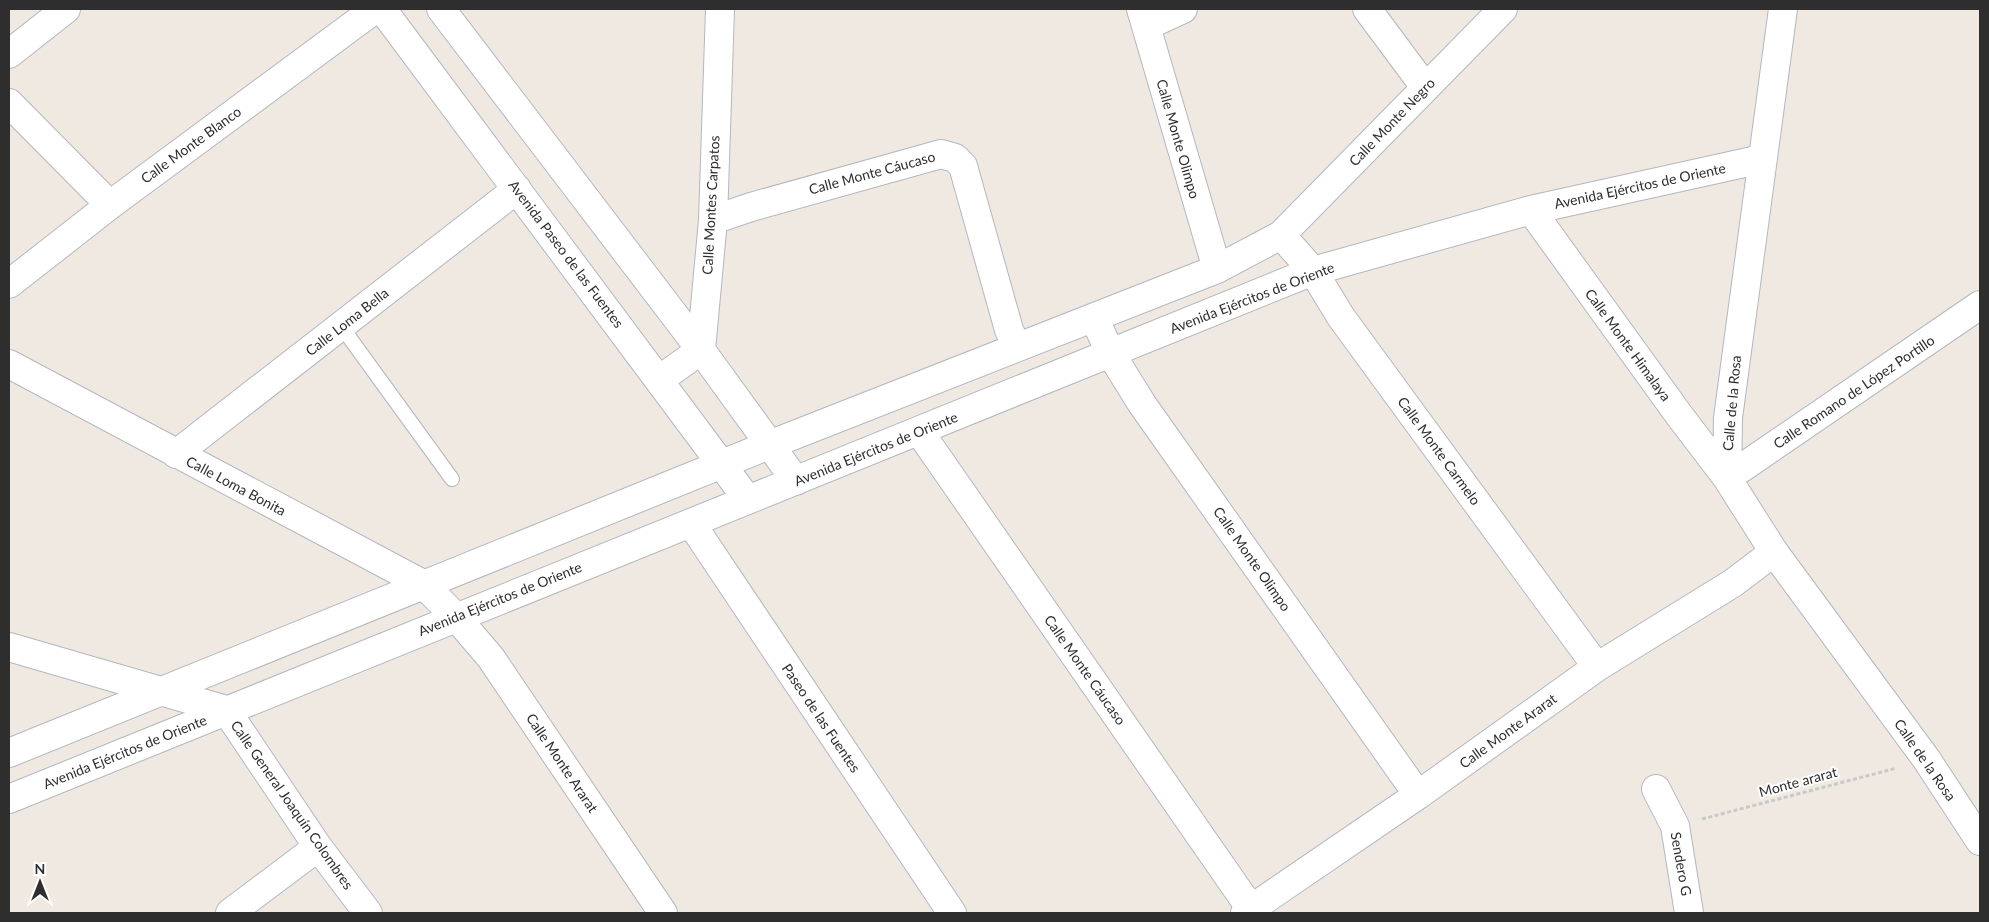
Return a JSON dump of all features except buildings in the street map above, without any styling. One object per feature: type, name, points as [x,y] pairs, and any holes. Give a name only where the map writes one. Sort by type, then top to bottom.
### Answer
[{"type":"street","points":[[9,54],[66,9]]},
{"type":"street","name":"Calle Monte Blanco","points":[[9,284],[110,205],[375,9]]},
{"type":"street","name":"Avenida Paseo de las Fuentes","points":[[382,9],[748,500]]},
{"type":"street","points":[[442,9],[701,350],[796,481]]},
{"type":"street","points":[[1143,17],[1182,9]]},
{"type":"street","points":[[1367,9],[1425,87]]},
{"type":"street","name":"Calle Monte Negro","points":[[1281,235],[1503,9]]},
{"type":"street","name":"Calle de la Rosa","points":[[1783,9],[1728,418],[1727,478],[1774,552],[1927,760],[1980,841]]},
{"type":"street","name":"Calle Montes Carpatos","points":[[701,350],[713,220],[723,10]]},
{"type":"street","name":"Calle Monte Olimpo","points":[[1143,17],[1217,268]]},
{"type":"street","points":[[9,102],[110,205]]},
{"type":"street","name":"Calle Monte Cáucaso","points":[[713,220],[751,207],[941,154],[955,158],[963,166],[1008,330],[1016,347]]},
{"type":"street","name":"Avenida Ejércitos de Oriente","points":[[9,799],[1313,271],[1531,210],[1762,159]]},
{"type":"street","name":"Calle Loma Bella","points":[[176,454],[517,189]]},
{"type":"street","name":"Calle Monte Himalaya","points":[[1531,210],[1679,415],[1727,478]]},
{"type":"street","points":[[9,753],[160,690],[769,445],[1217,268],[1281,235]]},
{"type":"street","name":"Calle Monte Carmelo","points":[[1281,235],[1313,271],[1342,317],[1597,667]]},
{"type":"street","name":"Calle Romano de López Portillo","points":[[1727,478],[1980,305]]},
{"type":"street","name":"Calle Monte Olimpo","points":[[1094,318],[1111,354],[1142,404],[1418,796]]},
{"type":"street","points":[[659,380],[701,350]]},
{"type":"street","name":"Calle Loma Bonita","points":[[9,364],[423,584],[456,617]]},
{"type":"street","name":"Calle Monte Cáucaso","points":[[919,431],[1248,911]]},
{"type":"street","name":"Paseo de las Fuentes","points":[[691,523],[952,913]]},
{"type":"street","name":"Calle Monte Ararat","points":[[1248,911],[1418,796],[1597,667],[1733,582],[1774,552]]},
{"type":"street","name":"Calle Monte Ararat","points":[[456,617],[490,658],[663,913]]},
{"type":"street","name":"Calle General Joaquín Colombres","points":[[9,647],[226,710],[318,847],[368,913]]},
{"type":"street","name":"Sendero G","points":[[1656,788],[1675,826],[1689,913]]},
{"type":"street","points":[[230,913],[318,847]]},
{"type":"lane","points":[[341,326],[452,479]]},
{"type":"path","name":"Monte ararat","points":[[1675,826],[1927,760]]}]
